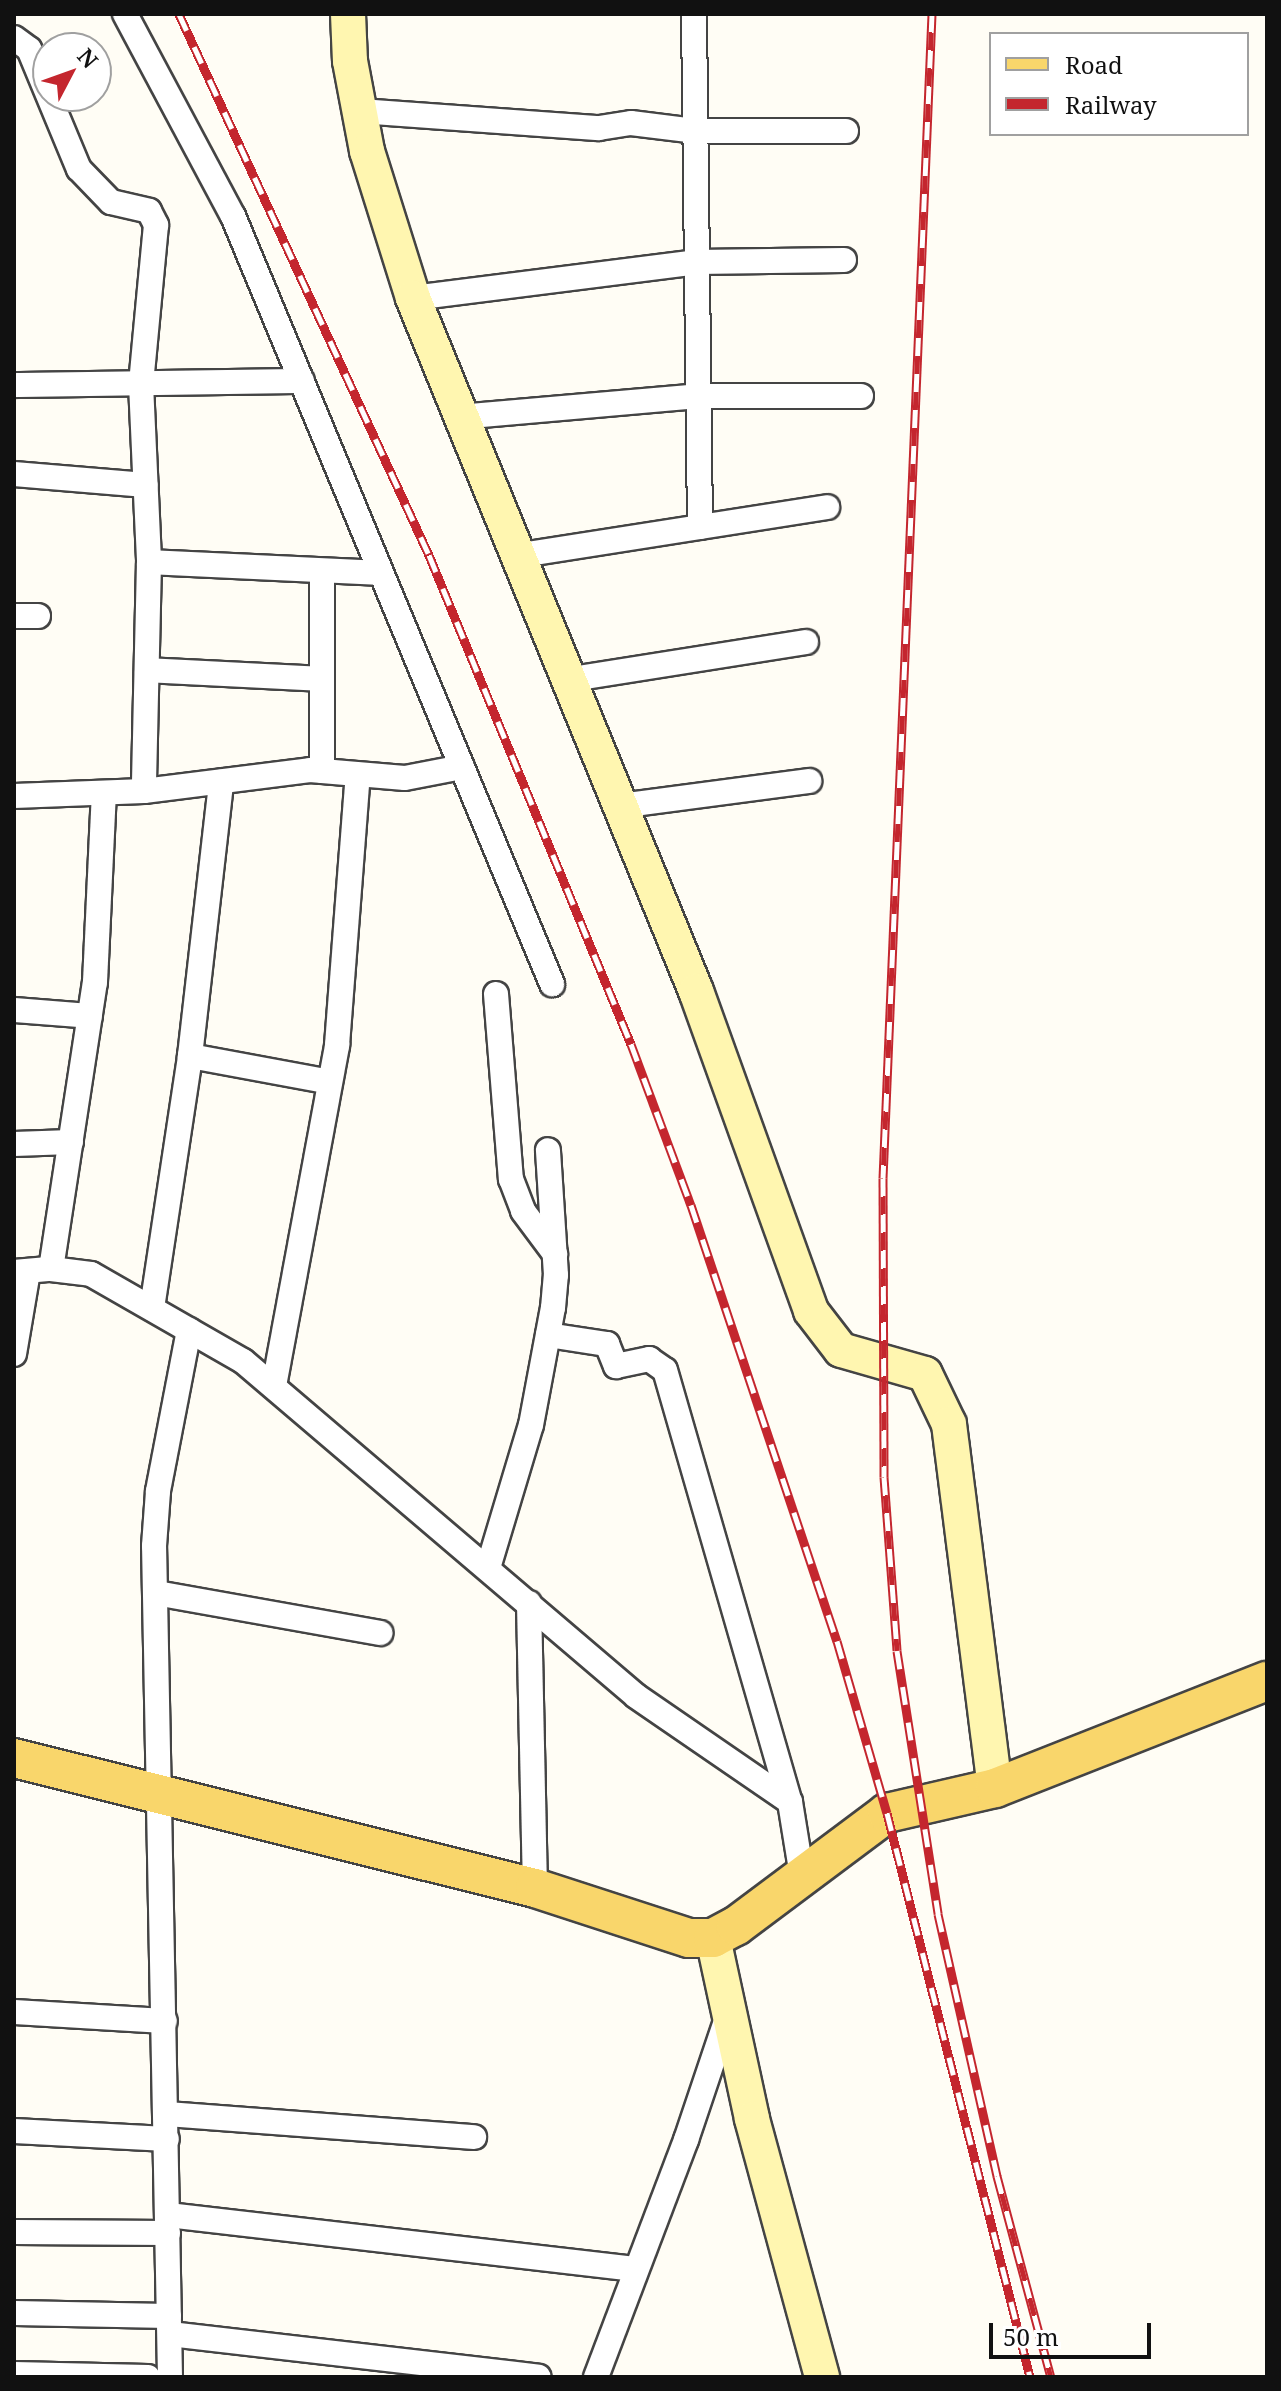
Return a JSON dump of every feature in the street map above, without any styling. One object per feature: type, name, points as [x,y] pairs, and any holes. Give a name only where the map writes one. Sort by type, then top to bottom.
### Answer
[{"type":"main road","points":[[14,1758],[162,1798],[535,1888],[689,1938],[713,1938],[887,1813],[995,1788],[1267,1681]]},
{"type":"street","points":[[125,14],[233,216],[552,984]]},
{"type":"street","points":[[348,14],[360,111],[413,298],[515,556],[696,991],[811,1311],[841,1350],[925,1374],[949,1424],[995,1788]]},
{"type":"street","points":[[694,14],[700,527]]},
{"type":"street","points":[[14,38],[29,49],[73,158],[85,177],[111,202],[141,207],[154,217],[141,384],[149,562],[144,791]]},
{"type":"street","points":[[360,111],[550,120],[599,128],[631,123],[695,131],[846,131]]},
{"type":"street","points":[[413,298],[696,262],[844,260]]},
{"type":"street","points":[[14,385],[302,381]]},
{"type":"street","points":[[459,417],[698,396],[861,396]]},
{"type":"street","points":[[14,474],[146,485]]},
{"type":"street","points":[[515,556],[827,507]]},
{"type":"street","points":[[149,562],[381,573]]},
{"type":"street","points":[[322,572],[322,771]]},
{"type":"street","points":[[566,680],[806,642]]},
{"type":"street","points":[[147,670],[322,679]]},
{"type":"street","points":[[14,796],[144,791],[322,771],[405,778],[462,767]]},
{"type":"street","points":[[274,1386],[330,1082],[358,775]]},
{"type":"street","points":[[619,806],[809,781]]},
{"type":"street","points":[[152,1308],[190,1056],[221,782]]},
{"type":"street","points":[[14,1354],[31,1271],[71,1142],[90,1016],[104,793]]},
{"type":"street","points":[[496,994],[511,1179],[523,1211],[555,1254]]},
{"type":"street","points":[[14,1010],[90,1016]]},
{"type":"street","points":[[190,1056],[330,1082]]},
{"type":"street","points":[[14,1144],[71,1142]]},
{"type":"street","points":[[488,1568],[531,1425],[548,1335],[555,1254],[548,1150]]},
{"type":"street","points":[[31,1271],[91,1274],[189,1330],[274,1386],[650,1707],[790,1802]]},
{"type":"street","points":[[170,2377],[156,1593],[158,1491],[189,1330]]},
{"type":"street","points":[[548,1335],[607,1344],[616,1366],[649,1359],[662,1365],[790,1802],[802,1876]]},
{"type":"street","points":[[156,1593],[380,1633]]},
{"type":"street","points":[[529,1603],[535,1888]]},
{"type":"street","points":[[713,1938],[752,2119],[822,2377]]},
{"type":"street","points":[[14,2012],[165,2021]]},
{"type":"street","points":[[596,2377],[686,2140],[728,2012]]},
{"type":"street","points":[[167,2114],[474,2137]]},
{"type":"street","points":[[14,2131],[167,2139]]},
{"type":"street","points":[[14,2232],[168,2224],[635,2269]]},
{"type":"street","points":[[14,2313],[170,2325],[408,2369],[539,2377]]},
{"type":"street","points":[[14,2374],[148,2377]]},
{"type":"railway","points":[[179,14],[429,555],[631,1044],[691,1205],[837,1641],[887,1813],[1030,2377]]},
{"type":"railway","points":[[932,14],[883,1178],[884,1477],[897,1651],[938,1914],[997,2176],[1051,2377]]}]
